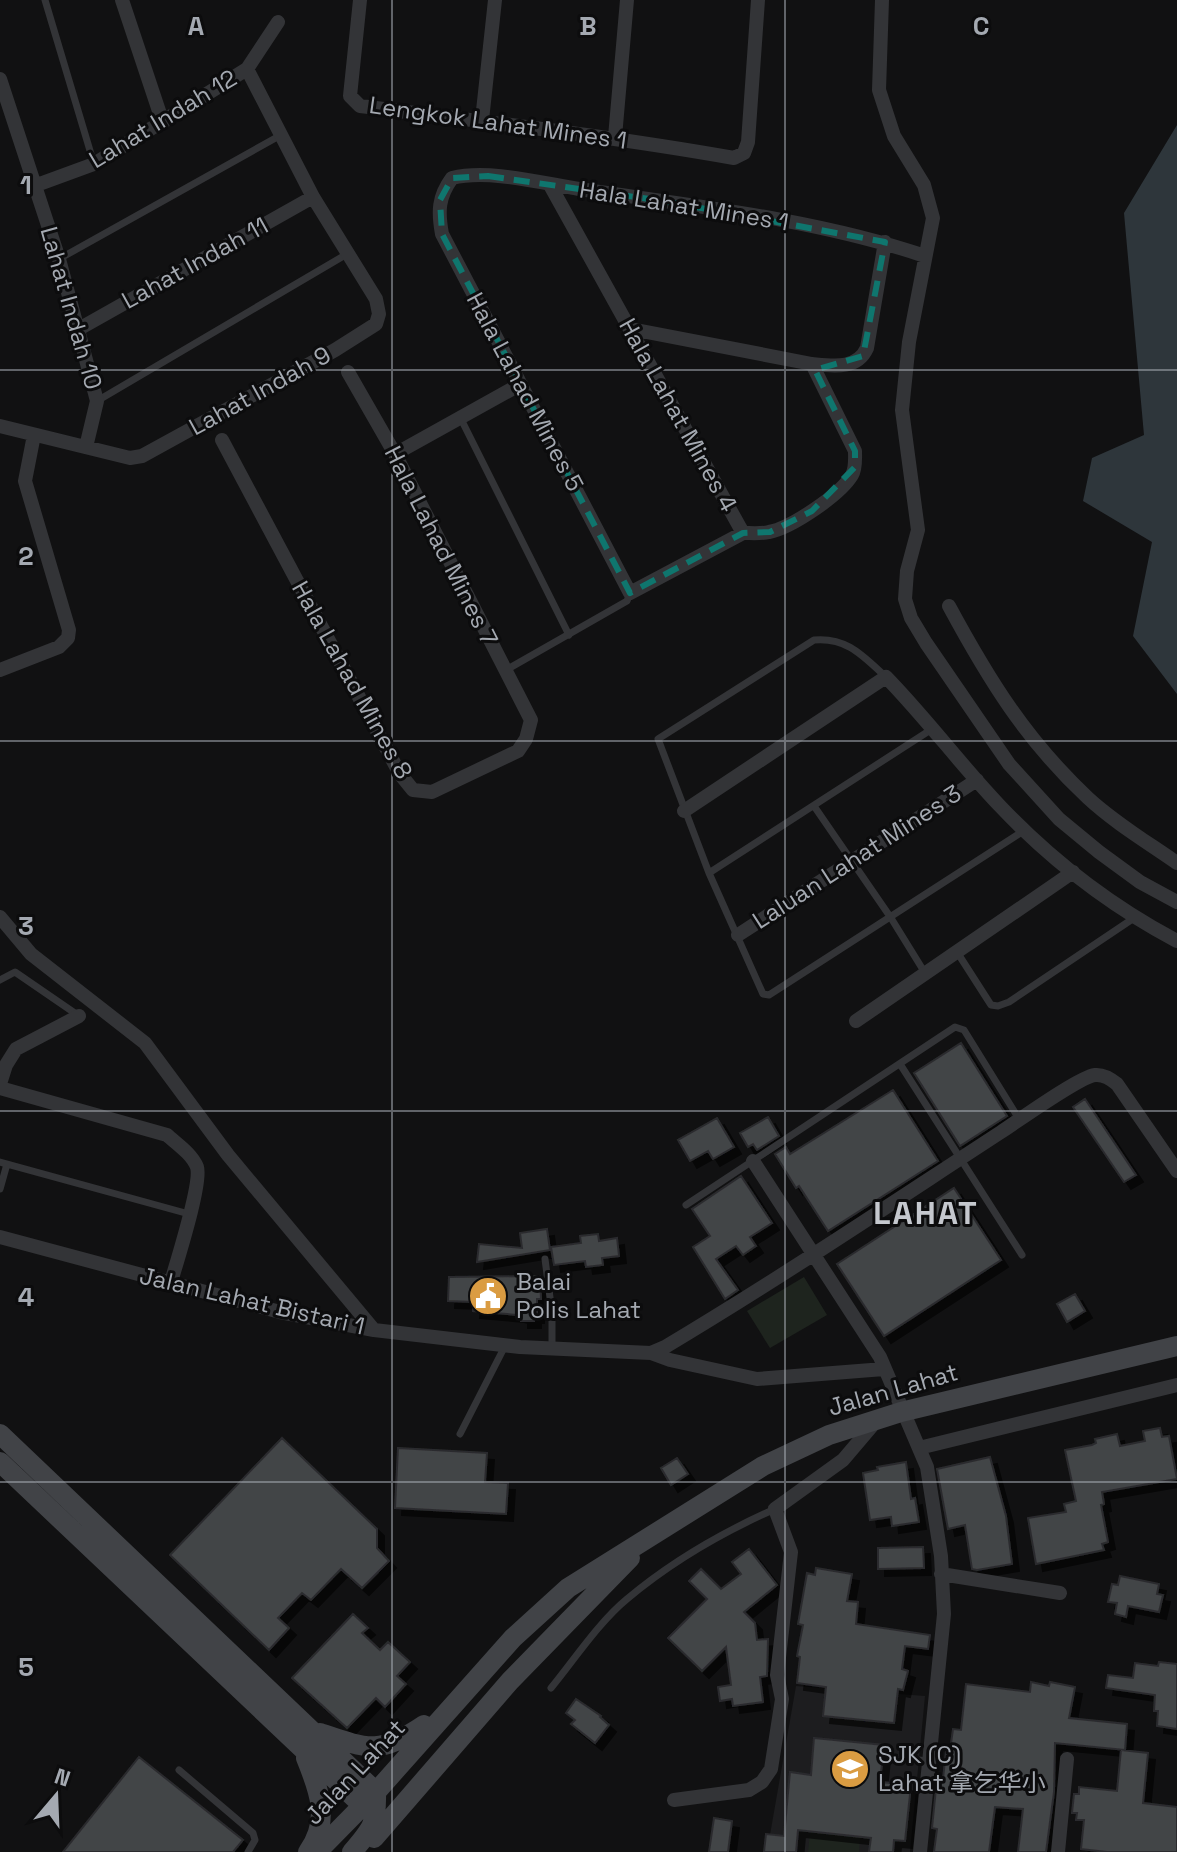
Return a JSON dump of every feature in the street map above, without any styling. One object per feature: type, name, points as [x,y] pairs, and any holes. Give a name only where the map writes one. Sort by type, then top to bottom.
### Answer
[{"type":"main road","name":"Jalan Lahat","points":[[317,1852],[371,1800],[513,1638],[568,1588],[763,1466],[829,1435],[901,1412],[1177,1346]]},
{"type":"main road","points":[[0,1434],[312,1730],[371,1800],[377,1816],[371,1830],[352,1852]]},
{"type":"main road","points":[[0,1462],[303,1750],[371,1800],[397,1797],[406,1790],[480,1702],[587,1604]]},
{"type":"main road","name":"Jalan Lahat","points":[[361,1852],[510,1681],[647,1541]]},
{"type":"main road","points":[[312,1730],[357,1746],[379,1748],[401,1741],[447,1710]]},
{"type":"main road","points":[[303,1750],[322,1805],[321,1824],[315,1843],[308,1852]]},
{"type":"street","points":[[122,0],[163,123]]},
{"type":"street","name":"Lengkok Lahat Mines 1","points":[[360,0],[350,96],[360,106],[615,137],[734,158],[744,153],[748,142],[758,0]]},
{"type":"street","points":[[482,120],[495,0]]},
{"type":"street","points":[[615,137],[627,0]]},
{"type":"street","points":[[882,0],[879,90],[894,136],[924,185],[933,218],[909,342],[902,410],[918,530],[907,571],[905,599],[911,618],[958,693],[1009,764],[1059,819],[1140,882],[1177,902]]},
{"type":"street","points":[[278,22],[247,69],[313,197],[347,254]]},
{"type":"street","name":"Lahat Indah 12","points":[[34,186],[94,164],[247,69]]},
{"type":"street","name":"Lahat Indah 10","points":[[0,79],[59,259],[97,401],[86,447]]},
{"type":"street","name":"Hala Lahat Mines 1","points":[[445,188],[452,178],[466,175],[550,185],[827,229],[885,242],[925,256]]},
{"type":"street","name":"Hala Lahat Mines 4","points":[[550,185],[743,533],[630,593]]},
{"type":"street","name":"Hala Lahad Mines 5","points":[[445,188],[438,215],[442,234],[630,593]]},
{"type":"street","name":"Lahat Indah 11","points":[[77,330],[313,197]]},
{"type":"street","points":[[631,329],[812,364],[837,366],[854,363],[867,348],[885,242]]},
{"type":"street","name":"Lahat Indah 9","points":[[86,447],[130,458],[142,456],[335,350],[376,324],[379,314],[376,299],[347,254]]},
{"type":"street","points":[[743,533],[770,532],[812,511],[835,494],[855,467],[855,451],[812,364]]},
{"type":"street","name":"Hala Lahad Mines 7","points":[[348,372],[395,454],[531,720]]},
{"type":"street","points":[[395,454],[521,384]]},
{"type":"street","points":[[0,426],[86,447]]},
{"type":"street","points":[[0,670],[59,647],[68,638],[69,630],[25,481],[34,435]]},
{"type":"street","name":"Hala Lahad Mines 8","points":[[222,440],[400,774],[413,790],[432,792],[518,751],[526,739],[531,720]]},
{"type":"street","points":[[949,606],[983,669],[1031,737],[1090,800],[1177,863]]},
{"type":"street","points":[[684,811],[886,677],[977,780],[1049,854],[1134,918],[1177,941]]},
{"type":"street","name":"Laluan Lahat Mines 3","points":[[738,935],[977,780]]},
{"type":"street","points":[[856,1021],[1073,872]]},
{"type":"street","points":[[0,917],[31,954],[145,1043],[228,1155],[374,1330]]},
{"type":"street","points":[[79,1016],[16,1049],[6,1065],[0,1086],[167,1135],[185,1151],[197,1168],[196,1190],[171,1282]]},
{"type":"street","points":[[651,1353],[814,1256],[959,1159],[1083,1080],[1096,1075],[1109,1077],[1117,1084],[1177,1171]]},
{"type":"street","points":[[753,1161],[880,1357],[927,1467],[941,1556],[944,1614],[920,1852]]},
{"type":"street","name":"Jalan Lahat Bistari 1","points":[[0,1237],[280,1312],[374,1330],[505,1346],[651,1353],[757,1379],[884,1369]]},
{"type":"street","points":[[919,1448],[1177,1385]]},
{"type":"street","points":[[674,1800],[749,1790],[762,1782],[771,1769],[782,1699],[777,1675],[791,1552],[775,1509],[843,1460],[877,1419]]},
{"type":"street","points":[[941,1574],[1060,1593]]},
{"type":"street","points":[[1058,1852],[1067,1759]]},
{"type":"lane","points":[[45,0],[94,164]]},
{"type":"lane","points":[[59,259],[281,135]]},
{"type":"lane","points":[[97,401],[347,254]]},
{"type":"lane","points":[[460,418],[569,635]]},
{"type":"lane","points":[[506,670],[627,601],[630,593]]},
{"type":"lane","points":[[886,677],[854,648],[832,638],[814,640],[658,739],[709,873],[765,996],[1025,830]]},
{"type":"lane","points":[[709,873],[932,729]]},
{"type":"lane","points":[[814,806],[925,973]]},
{"type":"lane","points":[[957,952],[991,1005],[998,1006],[1009,1002],[1134,918]]},
{"type":"lane","points":[[0,980],[15,972],[79,1016]]},
{"type":"lane","points":[[686,1205],[960,1027],[1020,1120]]},
{"type":"lane","points":[[900,1064],[1022,1255]]},
{"type":"lane","points":[[0,1189],[3,1163],[189,1214]]},
{"type":"lane","points":[[545,1259],[552,1313],[552,1348]]},
{"type":"lane","points":[[460,1434],[505,1346]]},
{"type":"lane","points":[[551,1688],[625,1600],[675,1564],[775,1509]]},
{"type":"lane","points":[[900,1758],[928,1761]]},
{"type":"lane","points":[[179,1770],[253,1833],[255,1840],[248,1852]]},
{"type":"highlighted area","points":[[488,176],[663,201],[885,242],[863,356],[815,370],[855,451],[855,467],[812,511],[770,532],[743,533],[630,593],[442,234],[440,200],[452,178]]},
{"type":"shaded area","points":[[1177,125],[1177,694],[1133,636],[1152,542],[1083,501],[1092,458],[1144,435],[1124,213]]},
{"type":"shaded area","points":[[804,1277],[827,1315],[770,1348],[747,1311]]},
{"type":"shaded area","name":"SJK (C) Lahat 拿乞华小","points":[[796,1686],[925,1696],[910,1852],[767,1852]]},
{"type":"shaded area","points":[[810,1832],[860,1835],[859,1852],[808,1852]]},
{"type":"building","points":[[961,1043],[1007,1116],[960,1146],[914,1073]]},
{"type":"building","points":[[893,1090],[938,1161],[828,1231],[775,1154],[786,1147],[790,1154]]},
{"type":"building","points":[[1085,1099],[1136,1175],[1124,1182],[1073,1107]]},
{"type":"building","points":[[768,1117],[779,1136],[757,1150],[753,1144],[748,1147],[740,1133]]},
{"type":"building","points":[[717,1118],[734,1147],[713,1159],[708,1151],[690,1161],[678,1140]]},
{"type":"building","points":[[741,1176],[772,1223],[750,1237],[756,1246],[743,1255],[736,1246],[716,1259],[738,1290],[725,1299],[693,1247],[710,1236],[692,1209]]},
{"type":"building","points":[[954,1188],[1001,1260],[884,1336],[837,1264]]},
{"type":"building","points":[[547,1229],[550,1250],[477,1262],[479,1244],[522,1248],[520,1233]]},
{"type":"building","points":[[598,1234],[599,1241],[617,1238],[619,1256],[602,1258],[603,1265],[586,1267],[585,1261],[554,1265],[551,1247],[581,1243],[580,1236]]},
{"type":"building","points":[[540,1276],[541,1299],[537,1299],[534,1321],[521,1321],[521,1316],[517,1315],[473,1311],[474,1302],[448,1301],[449,1277]]},
{"type":"building","points":[[1075,1294],[1085,1311],[1067,1322],[1057,1304]]},
{"type":"building","points":[[1160,1428],[1162,1437],[1169,1436],[1177,1479],[1102,1492],[1104,1504],[1101,1505],[1108,1542],[1102,1544],[1104,1550],[1036,1564],[1028,1518],[1066,1512],[1064,1504],[1076,1501],[1065,1450],[1092,1445],[1096,1443],[1095,1439],[1117,1434],[1120,1446],[1145,1441],[1143,1431]]},
{"type":"building","points":[[282,1438],[377,1529],[377,1548],[389,1561],[362,1588],[341,1569],[311,1600],[302,1593],[278,1618],[289,1628],[269,1650],[170,1555]]},
{"type":"building","points":[[398,1448],[487,1453],[485,1482],[508,1483],[506,1514],[395,1508]]},
{"type":"building","points":[[990,1457],[1006,1516],[1012,1564],[977,1570],[972,1569],[965,1525],[948,1529],[937,1469]]},
{"type":"building","points":[[677,1458],[688,1474],[671,1485],[661,1468]]},
{"type":"building","points":[[906,1462],[911,1499],[915,1498],[919,1522],[892,1526],[891,1517],[870,1520],[863,1473]]},
{"type":"building","points":[[923,1547],[924,1568],[878,1569],[878,1548]]},
{"type":"building","points":[[749,1549],[777,1585],[744,1612],[755,1623],[757,1640],[768,1639],[767,1676],[760,1677],[763,1702],[733,1706],[732,1699],[720,1701],[718,1687],[731,1685],[726,1647],[702,1671],[668,1638],[707,1599],[689,1581],[701,1569],[721,1589],[741,1574],[732,1562]]},
{"type":"building","points":[[816,1568],[852,1574],[847,1601],[858,1602],[856,1624],[930,1635],[928,1649],[905,1646],[902,1669],[908,1671],[903,1690],[898,1689],[894,1723],[823,1716],[826,1687],[797,1683],[800,1657],[797,1656],[803,1625],[798,1624],[807,1573],[815,1575]]},
{"type":"building","points":[[1120,1576],[1159,1584],[1157,1594],[1163,1595],[1159,1612],[1128,1606],[1126,1617],[1115,1614],[1117,1603],[1108,1602],[1112,1584],[1118,1585]]},
{"type":"building","points":[[353,1614],[368,1628],[362,1633],[380,1650],[388,1642],[410,1662],[397,1676],[406,1684],[385,1707],[376,1698],[347,1728],[292,1678]]},
{"type":"building","points":[[1159,1662],[1177,1664],[1177,1729],[1157,1726],[1155,1695],[1106,1688],[1108,1675],[1133,1678],[1135,1663],[1158,1666]]},
{"type":"building","points":[[1031,1682],[1075,1687],[1069,1718],[1127,1724],[1125,1750],[1055,1743],[1054,1792],[1046,1852],[1018,1852],[1023,1809],[995,1807],[989,1852],[934,1852],[937,1829],[932,1828],[937,1779],[943,1779],[946,1751],[950,1751],[953,1729],[961,1730],[966,1684],[1030,1692]]},
{"type":"building","points":[[576,1699],[609,1725],[595,1743],[571,1724],[575,1720],[566,1713]]},
{"type":"building","points":[[814,1738],[884,1745],[880,1782],[911,1785],[905,1841],[894,1840],[893,1852],[869,1852],[871,1838],[798,1830],[796,1852],[764,1852],[766,1834],[784,1836],[790,1772],[811,1775]]},
{"type":"building","points":[[1121,1750],[1148,1753],[1143,1803],[1177,1807],[1177,1852],[1081,1849],[1084,1820],[1076,1820],[1077,1813],[1072,1813],[1074,1794],[1079,1794],[1079,1787],[1117,1791]]},
{"type":"building","points":[[139,1757],[243,1840],[233,1852],[63,1852]]},
{"type":"building","points":[[714,1818],[732,1821],[728,1852],[709,1852]]},
{"type":"place","name":"Balai Polis Lahat","points":[[488,1296]]},
{"type":"place","name":"SJK (C) Lahat 拿乞华小","points":[[850,1769]]},
{"type":"district","name":"LAHAT","points":[[926,1213]]}]
